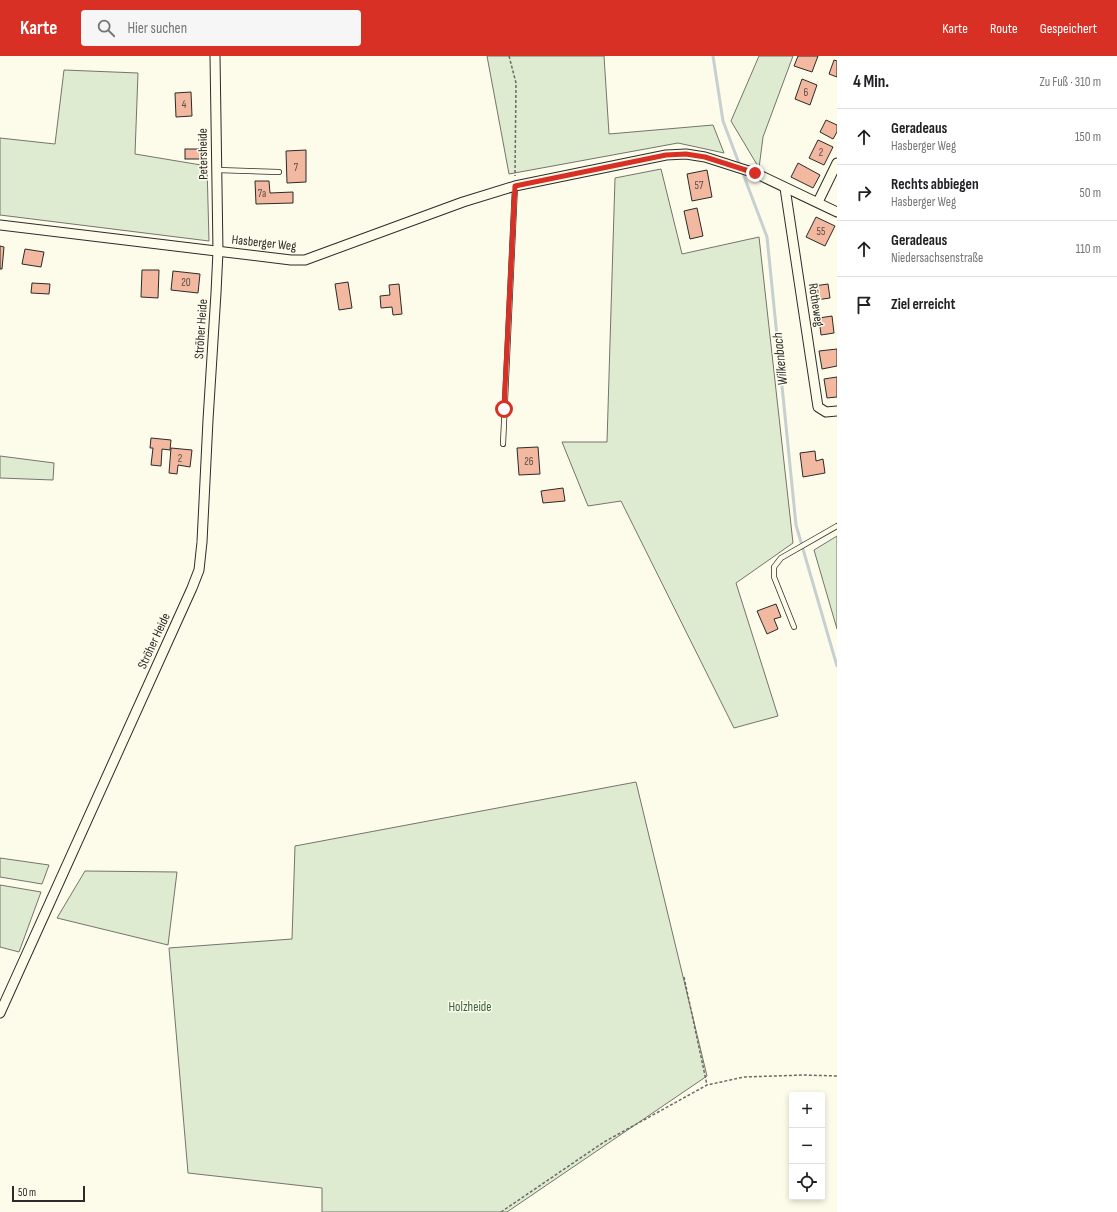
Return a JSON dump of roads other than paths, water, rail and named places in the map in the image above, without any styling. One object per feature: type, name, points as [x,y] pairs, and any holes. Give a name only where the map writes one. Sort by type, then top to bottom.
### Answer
[{"type":"street","name":"Petersheide","points":[[215,56],[218,251]]},
{"type":"street","name":"Hasberger Weg","points":[[0,225],[291,260],[305,260],[463,202],[515,186],[666,155],[686,154],[705,157],[755,173],[837,212]]},
{"type":"street","points":[[818,202],[837,163]]},
{"type":"street","name":"Rötheweg","points":[[785,188],[818,407],[826,412],[837,411]]},
{"type":"street","name":"Ströher Heide","points":[[0,1013],[199,570],[202,542],[218,251]]},
{"type":"lane","points":[[217,170],[279,172]]},
{"type":"lane","points":[[503,444],[515,186]]},
{"type":"lane","points":[[794,627],[774,577],[774,567],[781,558],[837,526]]},
{"type":"waterway","name":"Wilkenbach","points":[[713,56],[723,121],[740,166]]},
{"type":"waterway","name":"Wilkenbach","points":[[742,171],[767,237],[796,525],[837,666]]},
{"type":"park label","name":"Holzheide","points":[[470,1007]]}]
